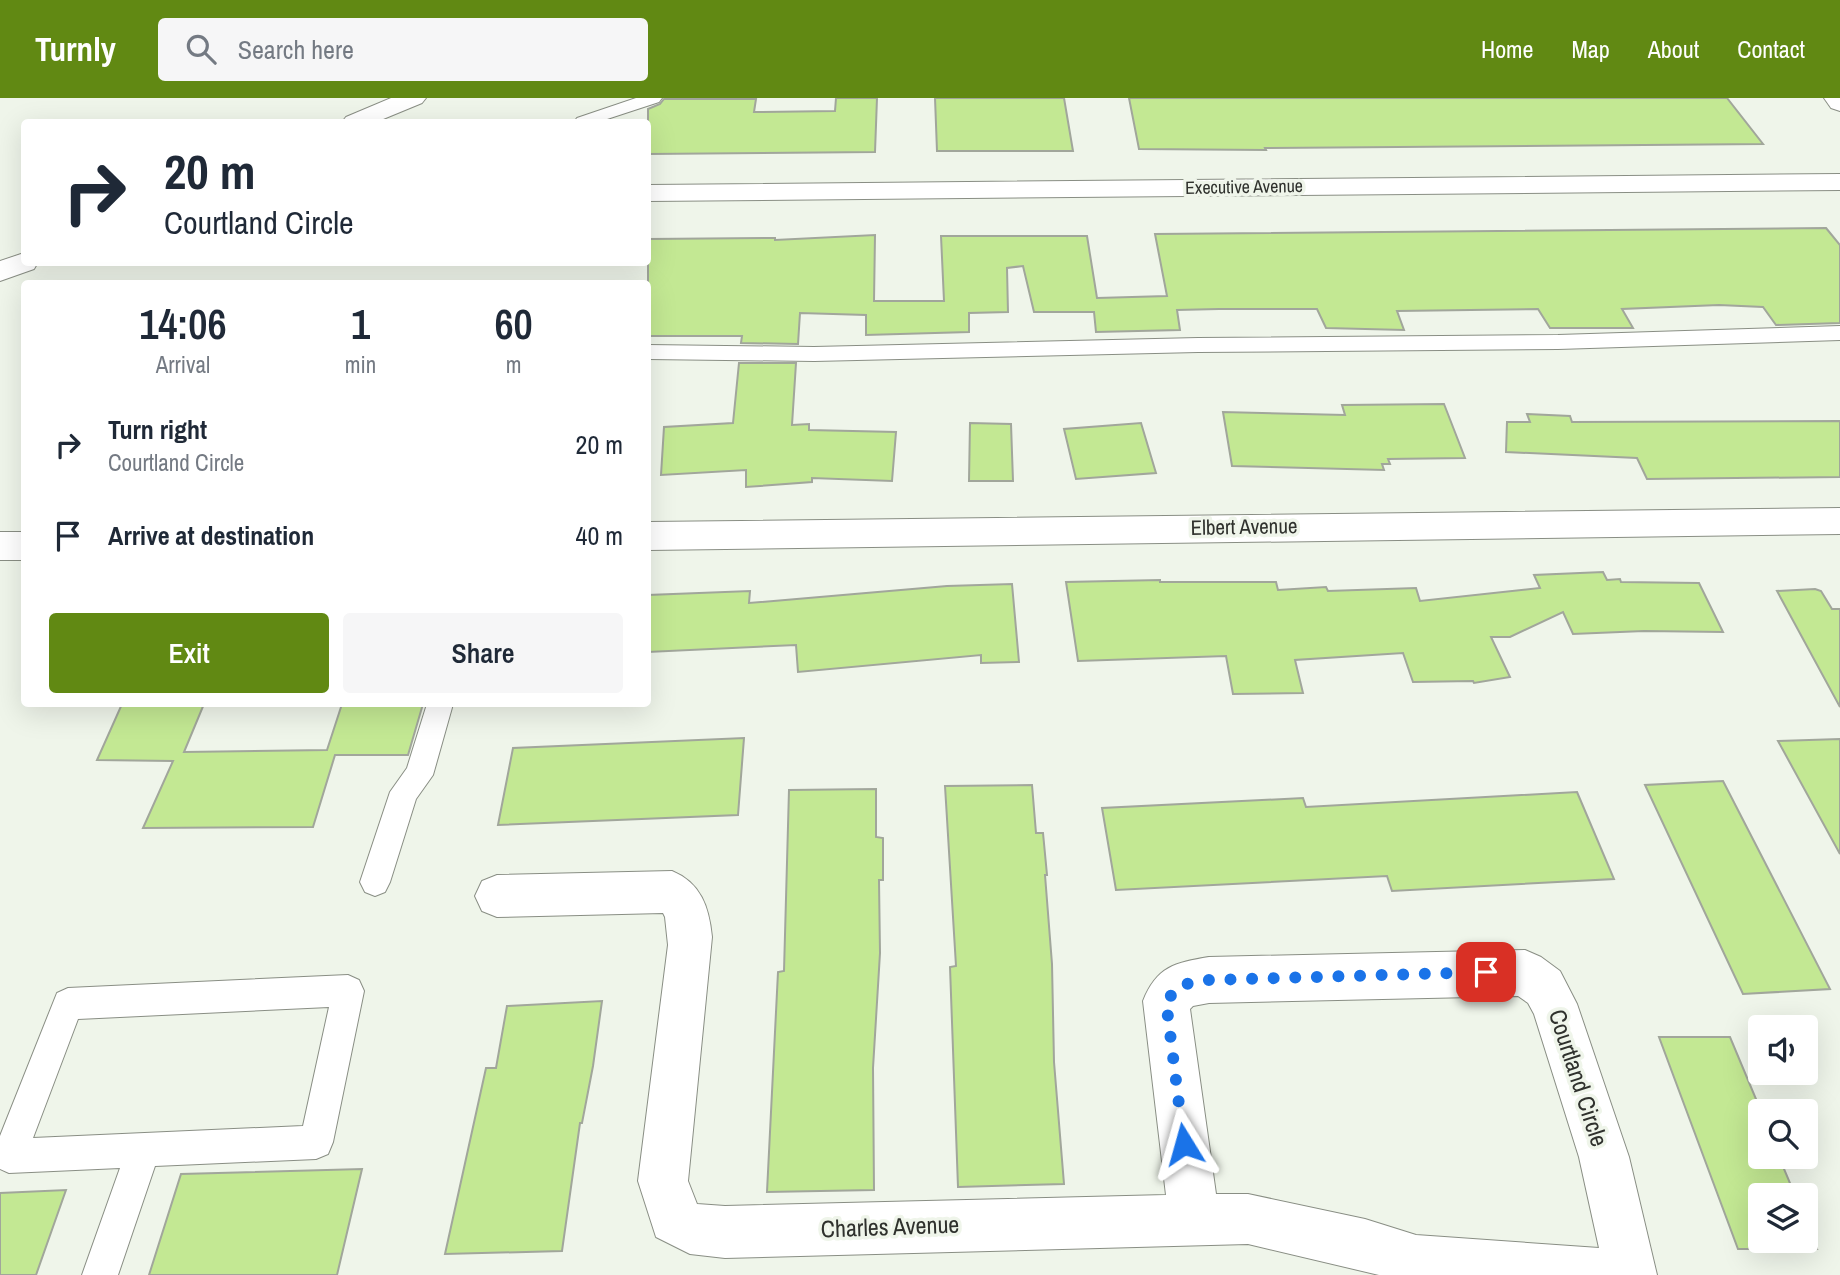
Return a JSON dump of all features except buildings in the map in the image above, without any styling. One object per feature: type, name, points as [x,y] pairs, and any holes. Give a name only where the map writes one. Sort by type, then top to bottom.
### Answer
[{"type":"street","points":[[1837,98],[1840,103]]},
{"type":"street","points":[[362,119],[406,101]]},
{"type":"street","points":[[375,119],[406,101]]},
{"type":"street","name":"Executive Avenue","points":[[651,194],[1840,182]]},
{"type":"street","points":[[0,272],[21,263]]},
{"type":"street","name":"Elbert Avenue","points":[[651,536],[1339,525],[1840,521]]},
{"type":"street","points":[[0,546],[21,546]]},
{"type":"street","name":"Charles Avenue","points":[[497,895],[672,892],[681,900],[688,916],[690,945],[663,1181],[674,1219],[690,1230],[724,1232],[1248,1219],[1365,1245],[1417,1268],[1614,1275]]},
{"type":"street","name":"Courtland Circle","points":[[1194,1220],[1166,1001],[1181,985],[1209,980],[1525,972],[1544,987],[1554,1004],[1604,1157],[1631,1275]]},
{"type":"lane","points":[[592,119],[653,98]]},
{"type":"lane","points":[[651,352],[814,354],[1198,345],[1558,342],[1840,334]]},
{"type":"lane","points":[[376,882],[404,792],[419,775],[439,707]]},
{"type":"lane","points":[[348,991],[316,1142],[143,1151],[9,1156],[68,1004],[348,991]]},
{"type":"lane","points":[[100,1275],[143,1151]]},
{"type":"route","points":[[1184,1144],[1166,1001],[1181,985],[1209,980],[1486,972]]}]
